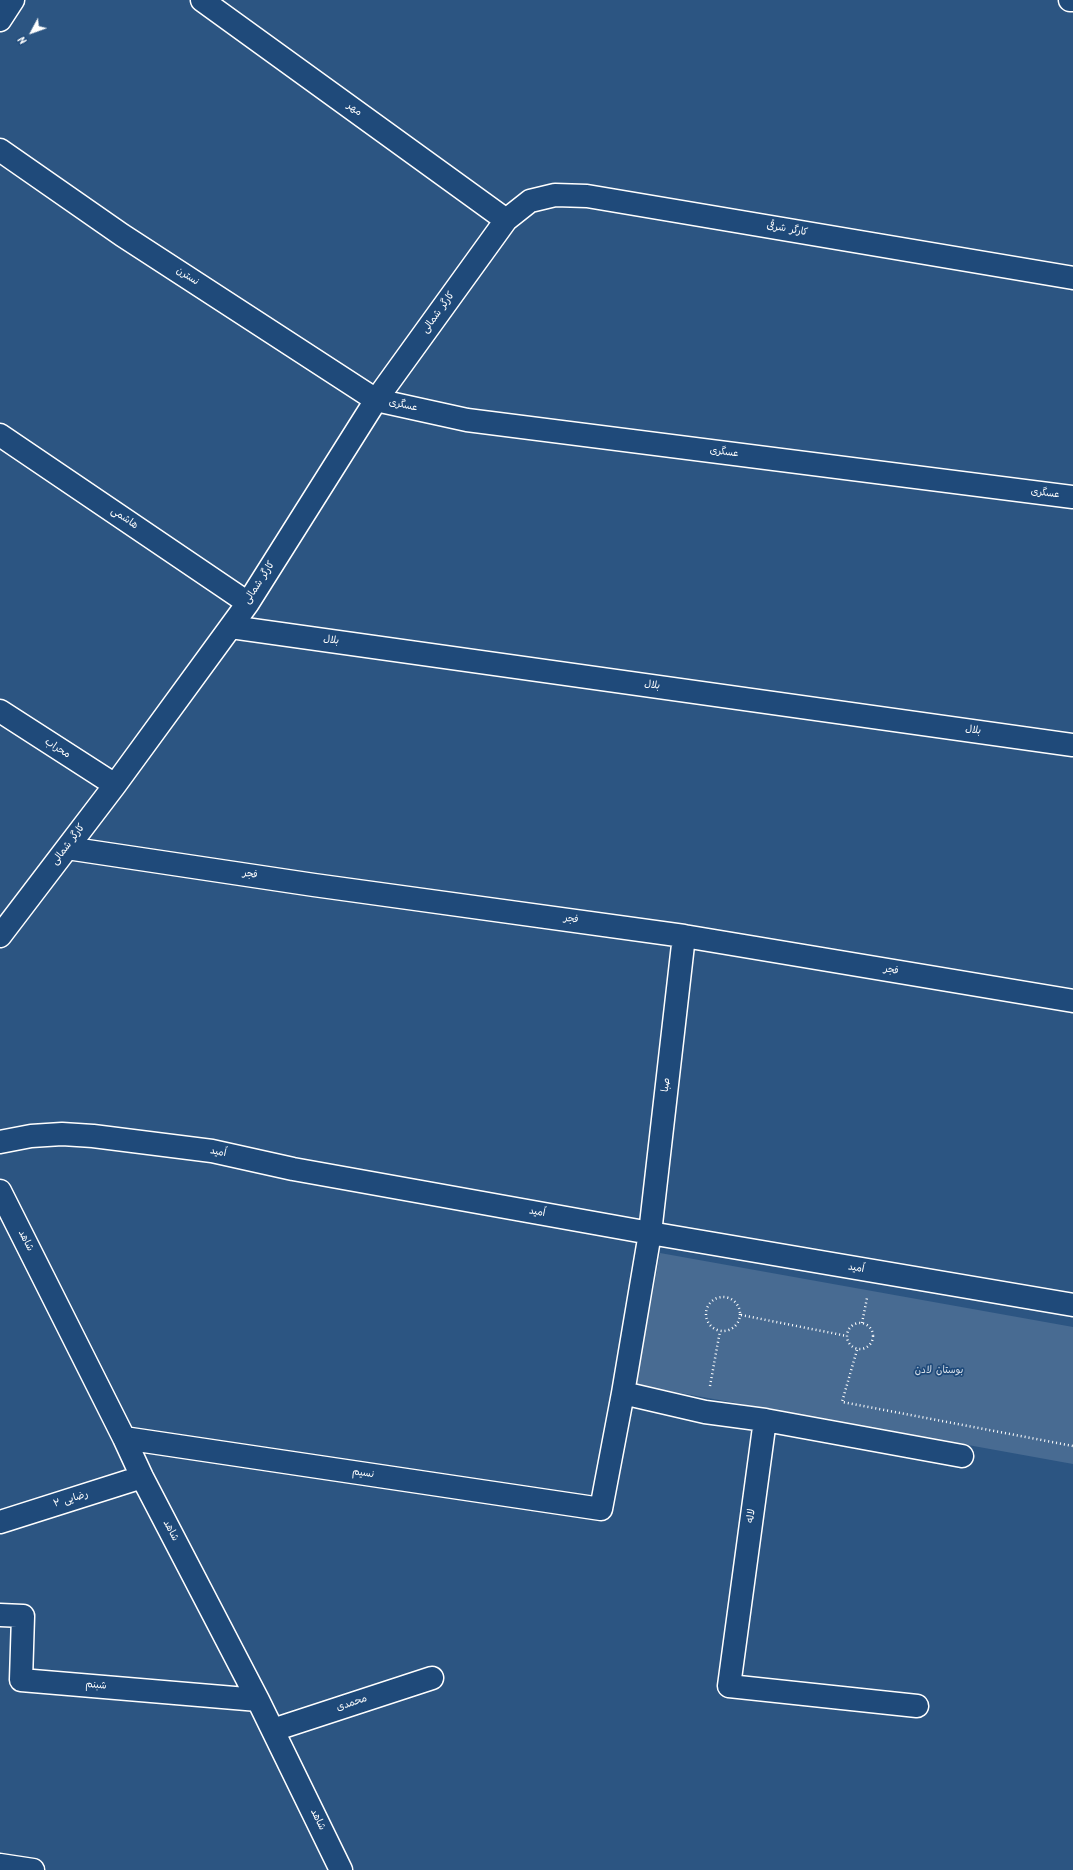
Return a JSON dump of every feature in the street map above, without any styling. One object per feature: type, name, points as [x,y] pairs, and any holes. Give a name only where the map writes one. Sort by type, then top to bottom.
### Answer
[{"type":"street","points":[[0,20],[13,0]]},
{"type":"street","name":"مهر","points":[[202,0],[506,220]]},
{"type":"street","name":"نسترن","points":[[0,150],[122,235],[376,400]]},
{"type":"street","name":"کارگر شرقی","points":[[506,220],[530,201],[556,195],[587,196],[1073,278]]},
{"type":"street","name":"کارگر شمالی","points":[[0,936],[115,785],[248,602],[376,400],[506,220]]},
{"type":"street","name":"عسگری","points":[[376,400],[468,420],[1073,497]]},
{"type":"street","name":"هاشمی","points":[[0,435],[248,602]]},
{"type":"street","name":"بلال","points":[[230,627],[1073,745]]},
{"type":"street","name":"محراب","points":[[0,712],[115,785]]},
{"type":"street","name":"فجر","points":[[67,848],[314,885],[684,936],[1073,1001]]},
{"type":"street","name":"صبا","points":[[623,1393],[650,1234],[684,936]]},
{"type":"street","name":"اُمید","points":[[0,1142],[31,1136],[69,1135],[100,1137],[212,1151],[293,1169],[650,1234],[1073,1305]]},
{"type":"street","name":"شاهد","points":[[0,1191],[124,1438],[142,1477],[258,1700],[341,1870]]},
{"type":"street","points":[[623,1393],[705,1412],[765,1420],[962,1456]]},
{"type":"street","name":"نسیم","points":[[124,1438],[601,1510],[623,1393]]},
{"type":"street","name":"لاله","points":[[765,1420],[729,1686],[917,1706]]},
{"type":"street","name":"رضایی ۲","points":[[0,1522],[142,1477]]},
{"type":"street","name":"شبنم","points":[[0,1615],[23,1616],[21,1680],[258,1700]]},
{"type":"street","name":"محمدی","points":[[273,1730],[432,1678]]},
{"type":"street","points":[[0,1864],[33,1870]]},
{"type":"path","points":[[723,1296],[734,1300],[741,1315],[739,1321],[732,1329],[720,1331],[710,1326],[705,1316],[708,1304],[712,1300],[723,1296]]},
{"type":"path","points":[[741,1315],[847,1336]]},
{"type":"path","points":[[857,1323],[866,1324],[870,1327],[874,1335],[872,1343],[866,1349],[857,1350],[850,1345],[847,1336],[850,1328],[857,1323]]},
{"type":"path","points":[[705,1412],[720,1331]]},
{"type":"path","points":[[857,1350],[842,1402],[1073,1446]]},
{"type":"green space","name":"بوستان لادن","points":[[660,1253],[1073,1327],[1073,1464],[636,1385]]}]
